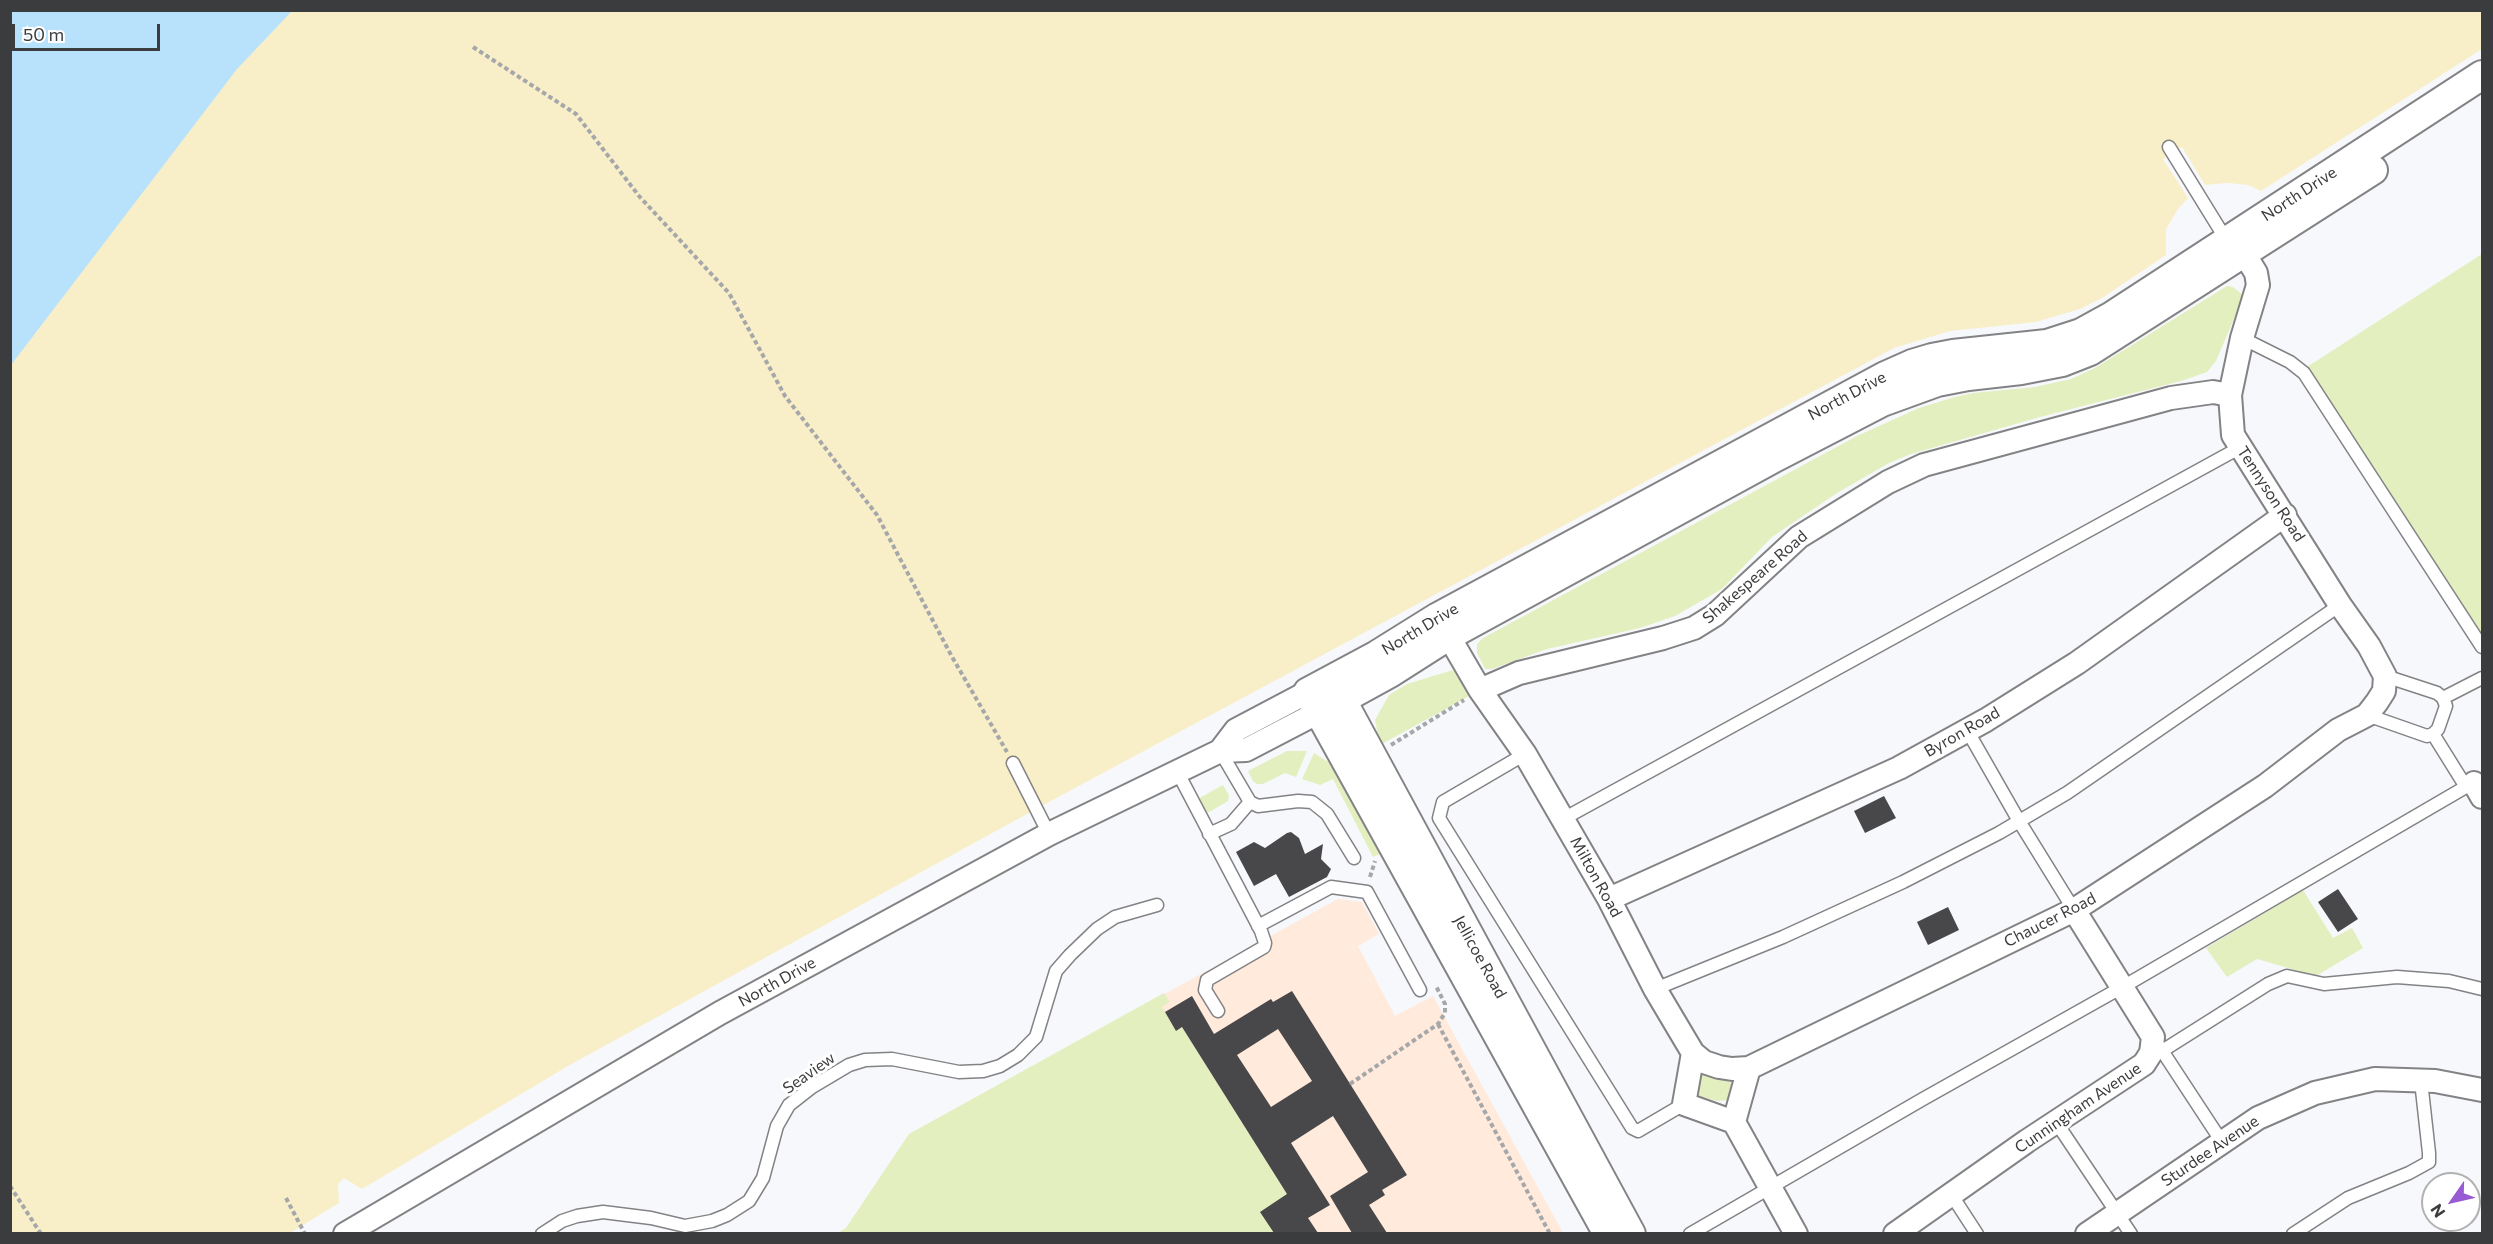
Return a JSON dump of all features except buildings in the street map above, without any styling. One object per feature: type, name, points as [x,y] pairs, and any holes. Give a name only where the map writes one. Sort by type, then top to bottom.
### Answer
[{"type":"street","name":"North Drive","points":[[2235,244],[2482,75]]},
{"type":"street","name":"North Drive","points":[[345,1233],[710,1019],[1049,834],[1220,751],[1236,730],[1325,696],[1377,655],[1443,626],[1885,375],[1932,358],[2047,344],[2081,333],[2482,99]]},
{"type":"street","name":"Tennyson Road","points":[[2235,244],[2256,273],[2258,285],[2242,338],[2230,395],[2233,435],[2340,605],[2369,646],[2385,676]]},
{"type":"street","name":"Shakespeare Road","points":[[1480,690],[1519,674],[1694,628],[1715,615],[1799,537],[1888,482],[1924,465],[2171,398],[2213,392],[2230,395]]},
{"type":"street","name":"Byron Road","points":[[1609,899],[1899,768],[1967,730],[2077,663],[2285,515]]},
{"type":"street","name":"Milton Road","points":[[1443,626],[1480,690],[1525,754],[1609,899],[1655,989],[1693,1053]]},
{"type":"street","points":[[2372,709],[2384,691],[2385,676]]},
{"type":"street","name":"Jellicoe Road","points":[[1325,696],[1371,757],[1632,1233]]},
{"type":"street","name":"Jellicoe Road","points":[[1325,696],[1608,1233]]},
{"type":"street","name":"Chaucer Road","points":[[1693,1053],[1704,1062],[1732,1069],[1749,1068],[2074,910],[2265,786],[2338,730],[2372,709]]},
{"type":"street","points":[[2074,910],[2158,1044]]},
{"type":"street","name":"Cunningham Avenue","points":[[1895,1233],[2144,1064],[2158,1044]]},
{"type":"street","points":[[1693,1053],[1684,1104],[1734,1122],[1792,1232]]},
{"type":"street","points":[[1734,1122],[1749,1068]]},
{"type":"street","name":"Sturdee Avenue","points":[[2087,1233],[2258,1118],[2315,1093],[2375,1079],[2435,1081],[2482,1090]]},
{"type":"lane","points":[[2169,147],[2235,244]]},
{"type":"lane","points":[[2242,338],[2290,362],[2304,374],[2482,647]]},
{"type":"lane","points":[[1563,819],[2241,447]]},
{"type":"lane","points":[[1655,989],[1783,937],[1904,882],[2019,821],[2067,794],[2340,605]]},
{"type":"lane","points":[[2372,709],[2427,736],[2438,729],[2446,706],[2443,698],[2437,693],[2385,676]]},
{"type":"lane","points":[[2443,698],[2482,678]]},
{"type":"lane","points":[[1967,730],[2019,821],[2074,910]]},
{"type":"lane","points":[[1690,1233],[2476,786],[2433,734]]},
{"type":"lane","points":[[1220,751],[1250,802],[1258,806],[1298,801],[1312,802],[1327,814],[1354,858]]},
{"type":"lane","points":[[1525,754],[1443,802],[1439,818],[1632,1128],[1638,1131],[1684,1104]]},
{"type":"lane","points":[[1013,763],[1049,834]]},
{"type":"lane","points":[[1178,773],[1265,943],[1264,947],[1214,976],[1205,985],[1205,990],[1218,1011]]},
{"type":"lane","points":[[1209,834],[1231,824],[1250,802]]},
{"type":"lane","points":[[1258,926],[1331,886],[1367,892],[1420,990]]},
{"type":"lane","name":"Seaview","points":[[542,1233],[562,1221],[603,1212],[651,1218],[685,1226],[712,1221],[727,1215],[748,1201],[763,1178],[777,1126],[789,1105],[812,1087],[849,1065],[865,1060],[892,1059],[959,1072],[983,1071],[1000,1066],[1018,1054],[1036,1036],[1056,971],[1070,955],[1097,929],[1115,917],[1157,905]]},
{"type":"lane","points":[[2222,1142],[2158,1044],[2287,976],[2324,984],[2397,977],[2449,981],[2482,989]]},
{"type":"lane","points":[[2293,1233],[2348,1198],[2409,1173],[2428,1162],[2421,1081]]},
{"type":"lane","points":[[2056,1122],[2131,1233]]},
{"type":"lane","points":[[1951,1194],[1977,1233]]},
{"type":"path","points":[[473,47],[576,114],[639,196],[729,293],[784,396],[877,515],[951,655],[1013,763]]},
{"type":"path","points":[[1371,757],[1480,690]]},
{"type":"path","points":[[1438,1024],[1550,1233]]},
{"type":"path","points":[[10,1186],[41,1233]]},
{"type":"path","points":[[286,1198],[305,1233]]},
{"type":"shaded area","points":[[1338,899],[1362,902],[1379,934],[1358,946],[1395,1016],[1433,996],[1563,1233],[836,1234],[846,1228],[909,1134]]},
{"type":"green space","points":[[2482,254],[2482,638],[2307,367]]},
{"type":"green space","points":[[2227,286],[2233,287],[2243,295],[2242,300],[2216,361],[2207,372],[2181,381],[2040,417],[1911,454],[1889,463],[1837,493],[1772,537],[1722,589],[1675,616],[1640,628],[1547,649],[1492,669],[1485,669],[1477,653],[1477,644],[1483,638],[1857,436],[1919,408],[1955,397],[2035,387],[2071,379],[2095,368]]},
{"type":"green space","points":[[1453,670],[1471,695],[1380,745],[1375,720],[1389,695],[1407,684]]},
{"type":"green space","points":[[1287,751],[1307,751],[1296,777],[1285,773],[1263,784],[1253,781],[1248,771]]},
{"type":"green space","points":[[1314,753],[1333,765],[1382,853],[1373,857],[1333,779],[1320,785],[1302,779]]},
{"type":"green space","points":[[1223,785],[1229,795],[1228,801],[1204,815],[1196,800]]},
{"type":"green space","points":[[2303,890],[2333,938],[2352,928],[2363,948],[2316,976],[2257,959],[2227,977],[2206,948]]},
{"type":"green space","points":[[1164,993],[1170,1002],[1162,1007],[1176,1030],[1182,1027],[1304,1221],[1318,1233],[836,1234],[846,1228],[909,1134]]},
{"type":"green space","points":[[1698,1075],[1730,1082],[1733,1087],[1729,1100],[1716,1101],[1699,1096],[1695,1090]]},
{"type":"sand","points":[[280,11],[2482,11],[2482,49],[2261,191],[2248,185],[2227,183],[2205,185],[2182,147],[2163,159],[2188,198],[2166,229],[2166,255],[2102,298],[2080,309],[2036,322],[1950,331],[1894,348],[1036,809],[568,1066],[362,1189],[344,1178],[338,1184],[339,1203],[290,1233],[11,1234],[11,348]]},
{"type":"water","points":[[11,10],[292,11],[237,69],[11,365]]}]
